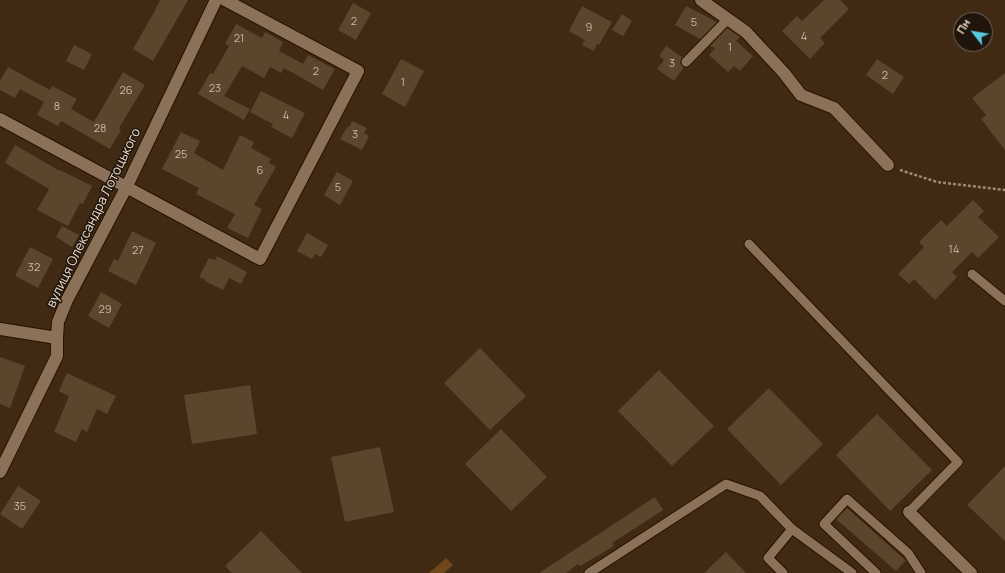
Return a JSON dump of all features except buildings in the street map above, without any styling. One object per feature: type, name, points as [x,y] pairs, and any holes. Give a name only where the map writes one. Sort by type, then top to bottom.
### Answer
[{"type":"street","name":"вулиця Олександра Лотоцького","points":[[0,472],[57,356],[58,322],[67,300],[126,188],[216,0]]},
{"type":"street","points":[[0,119],[260,259],[358,71],[225,0]]},
{"type":"street","points":[[701,0],[746,32],[784,73],[801,95],[834,108],[888,165]]},
{"type":"street","points":[[0,329],[57,338]]},
{"type":"street","points":[[909,512],[971,573]]},
{"type":"lane","points":[[686,62],[728,19]]},
{"type":"lane","points":[[749,244],[958,462],[909,512]]},
{"type":"lane","points":[[972,274],[1005,301]]},
{"type":"lane","points":[[588,573],[726,484],[760,496],[792,529],[852,573]]},
{"type":"lane","points":[[876,573],[824,524],[847,499],[908,553],[921,573]]},
{"type":"lane","points":[[783,573],[768,558],[792,529]]},
{"type":"path","points":[[888,165],[907,173],[937,182],[1005,190]]},
{"type":"shaded area","points":[[446,558],[453,565],[444,573],[429,573]]}]
